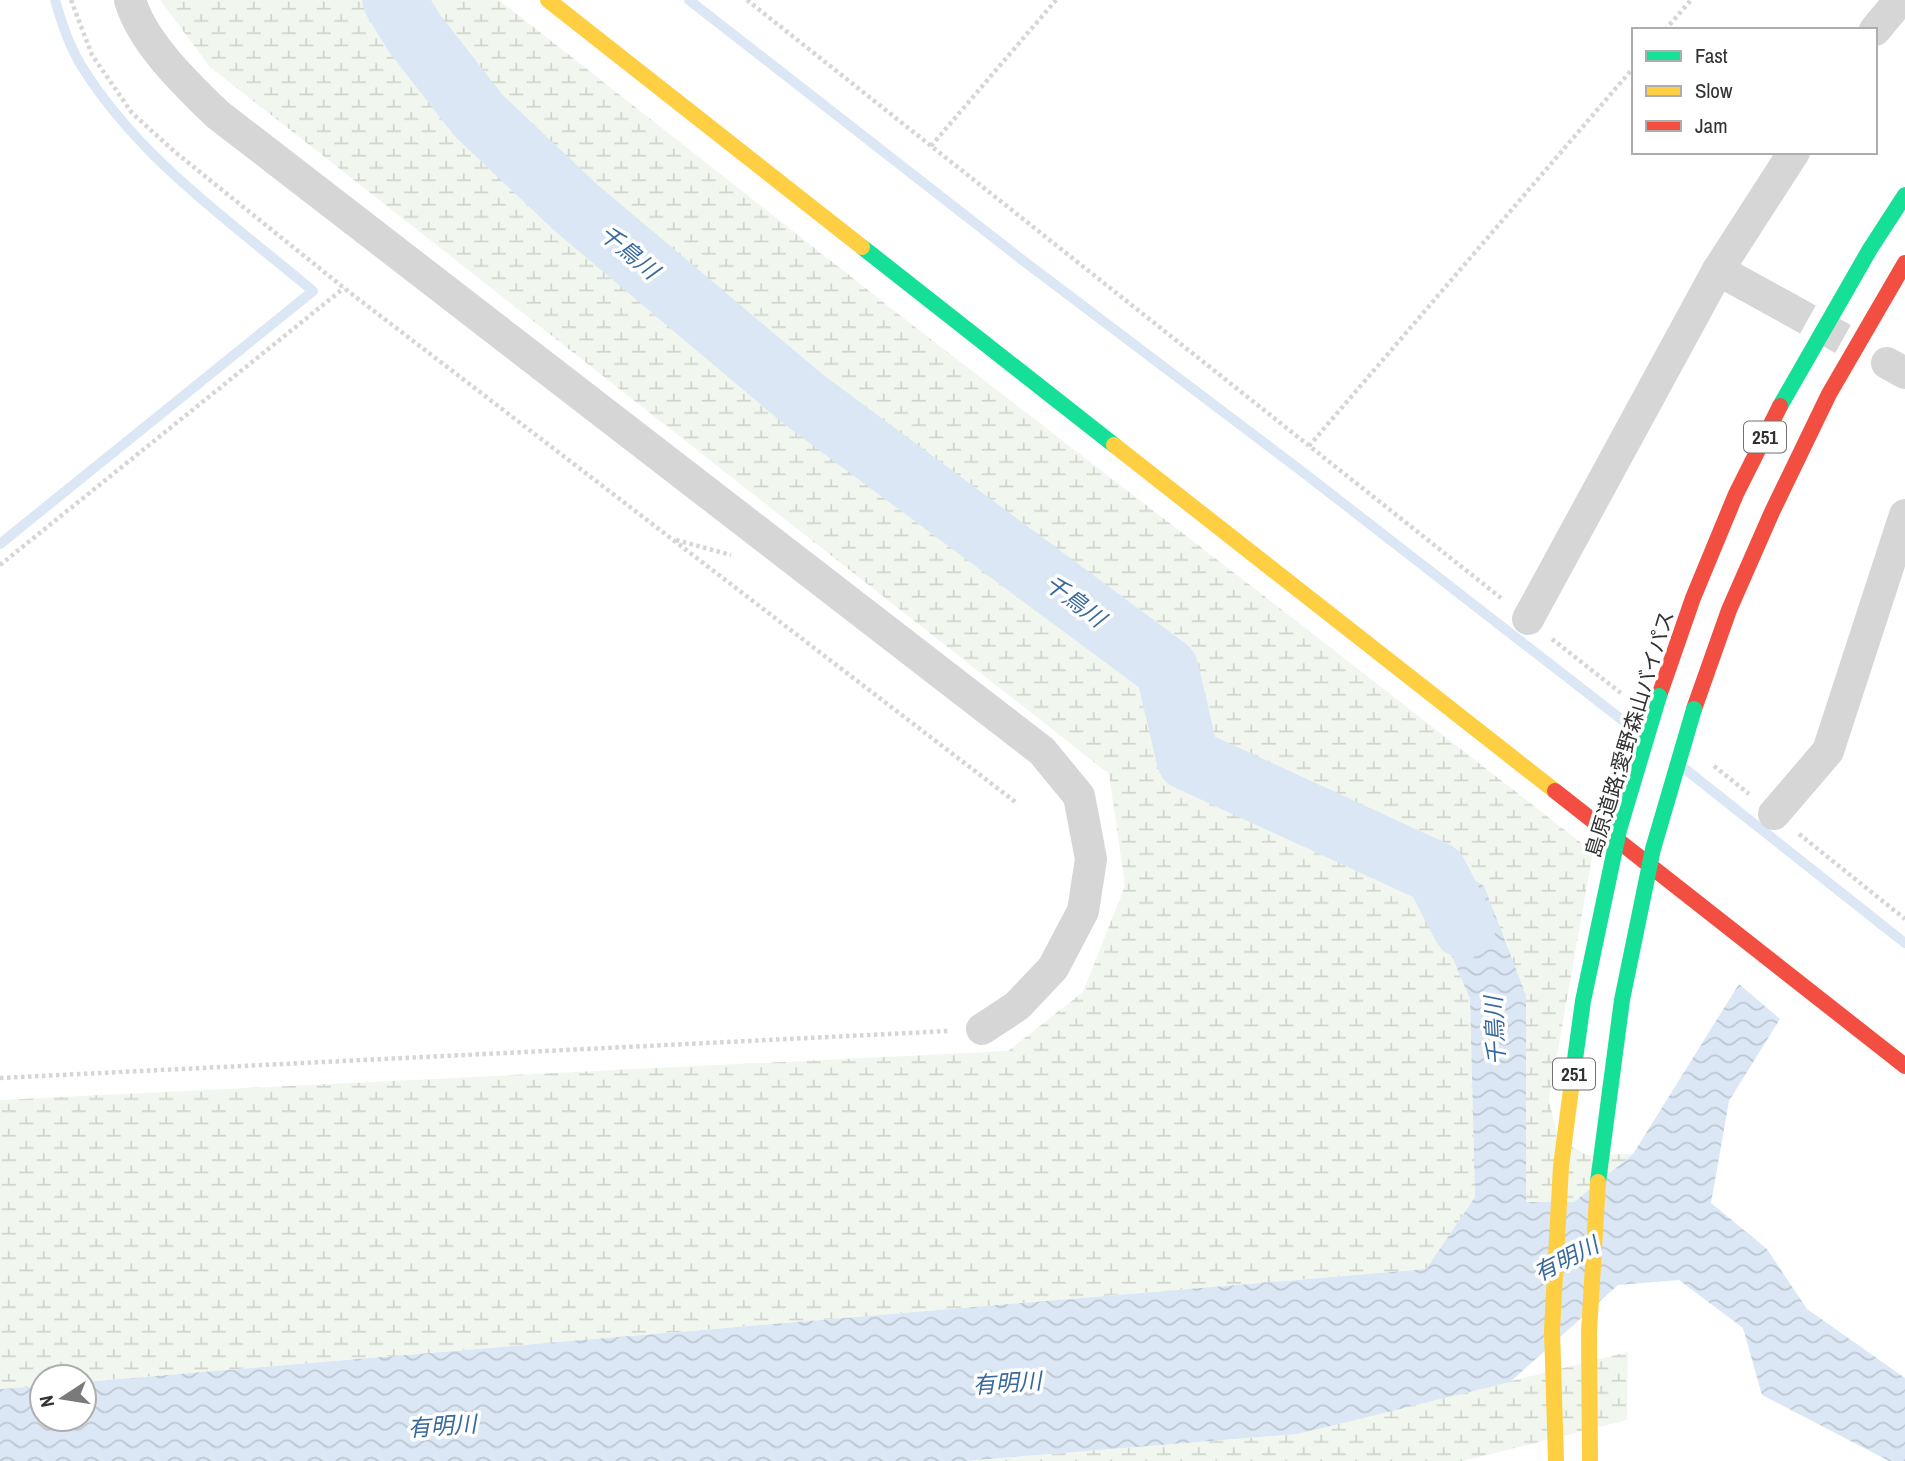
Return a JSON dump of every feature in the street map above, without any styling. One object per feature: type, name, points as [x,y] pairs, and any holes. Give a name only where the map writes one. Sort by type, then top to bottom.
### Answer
[{"type":"main road","points":[[548,0],[1905,1066]]},
{"type":"main road","name":"島原道路;愛野森山バイパス","points":[[1556,1461],[1552,1330],[1561,1166],[1583,1001],[1619,830],[1659,696],[1693,598],[1737,494],[1795,377],[1905,195]]},
{"type":"main road","name":"251","points":[[1590,1461],[1589,1332],[1599,1162],[1622,1000],[1653,849],[1694,709],[1729,610],[1772,512],[1829,394],[1905,263]]},
{"type":"street","points":[[130,0],[154,45],[182,80],[217,114],[1042,751],[1080,796],[1091,859],[1083,911],[1053,968],[1017,1006],[982,1029]]},
{"type":"street","points":[[1877,28],[1900,0]]},
{"type":"street","points":[[1528,620],[1718,270],[1793,154]]},
{"type":"street","points":[[1718,270],[1780,304]]},
{"type":"street","points":[[1774,814],[1828,751],[1905,516]]},
{"type":"path","points":[[71,0],[92,55],[132,113],[174,152],[344,288],[1018,804]]},
{"type":"path","points":[[747,0],[1624,695]]},
{"type":"path","points":[[931,146],[1056,0]]},
{"type":"path","points":[[1667,28],[1691,0]]},
{"type":"path","points":[[1309,446],[1632,69]]},
{"type":"path","points":[[0,565],[344,288]]},
{"type":"path","points":[[1710,763],[1905,919]]},
{"type":"path","points":[[0,1078],[982,1029]]},
{"type":"green space","points":[[160,0],[499,0],[915,327],[1593,852],[1549,1100],[1558,1138],[1587,1155],[1633,1154],[1574,1202],[1526,1202],[1526,995],[1483,886],[1400,833],[1470,999],[1475,1197],[1426,1269],[98,1381],[98,1363],[28,1363],[28,1387],[0,1389],[0,1100],[1008,1051],[1083,992],[1125,886],[1109,774],[210,67]]},
{"type":"green space","points":[[1628,1352],[1627,1420],[1463,1461],[964,1461],[1298,1434]]},
{"type":"water","name":"有明川","points":[[1399,832],[1484,886],[1526,995],[1526,1202],[1574,1202],[1633,1154],[1739,984],[1780,1019],[1729,1101],[1711,1203],[1767,1249],[1807,1309],[1905,1378],[1905,1461],[1889,1461],[1762,1395],[1743,1328],[1679,1280],[1618,1285],[1510,1382],[1298,1434],[964,1461],[0,1461],[0,1389],[28,1387],[28,1433],[98,1433],[98,1381],[1426,1269],[1475,1197],[1470,999]]},
{"type":"waterway","points":[[0,544],[313,291],[187,187],[129,129],[77,58],[55,0]]},
{"type":"waterway","name":"千鳥川","points":[[394,0],[415,34],[479,116],[574,206],[803,399],[1167,669],[1188,759],[1436,873],[1464,927]]},
{"type":"waterway","points":[[689,0],[1021,259],[1304,473],[1639,733]]},
{"type":"waterway","points":[[1685,769],[1905,943]]},
{"type":"tunnel","points":[[1780,304],[1843,339]]},
{"type":"traffic: fast","points":[[1780,406],[1870,249],[1905,195]]},
{"type":"traffic: fast","points":[[862,247],[1114,445]]},
{"type":"traffic: fast","points":[[1573,1074],[1583,1001],[1619,830],[1659,696]]},
{"type":"traffic: fast","points":[[1598,1182],[1622,1000],[1653,849],[1694,709]]},
{"type":"traffic: slow","points":[[548,0],[862,247]]},
{"type":"traffic: slow","points":[[1114,445],[1555,791]]},
{"type":"traffic: slow","points":[[1556,1461],[1552,1330],[1561,1166],[1573,1074]]},
{"type":"traffic: slow","points":[[1590,1461],[1589,1332],[1598,1182]]},
{"type":"traffic: jam","points":[[1694,709],[1729,610],[1772,512],[1829,394],[1905,263]]},
{"type":"traffic: jam","points":[[1659,696],[1693,598],[1736,494],[1780,406]]},
{"type":"traffic: jam","points":[[1555,791],[1905,1066]]}]
